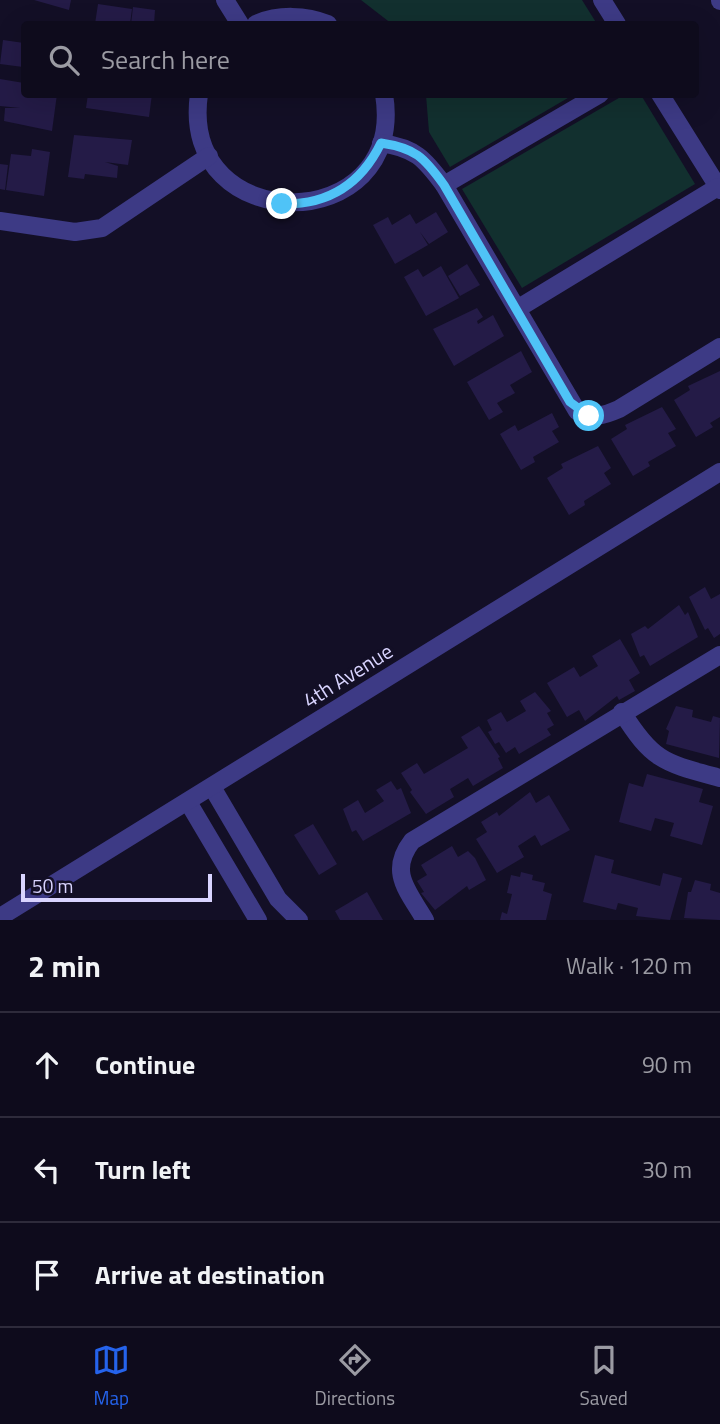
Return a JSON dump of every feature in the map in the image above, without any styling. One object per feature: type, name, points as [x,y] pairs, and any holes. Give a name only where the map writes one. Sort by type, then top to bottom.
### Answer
[{"type":"street","points":[[225,0],[238,21]]},
{"type":"street","points":[[602,0],[615,21]]},
{"type":"street","points":[[268,21],[299,17],[316,21]]},
{"type":"street","points":[[199,98],[198,122],[209,156],[226,178],[247,194],[264,201],[300,205],[317,202],[349,186],[363,173],[381,143],[386,124],[384,98]]},
{"type":"street","points":[[444,185],[593,98]]},
{"type":"street","points":[[517,309],[719,189],[662,98]]},
{"type":"street","points":[[381,143],[402,146],[418,153],[444,185],[570,402],[589,416],[605,415],[619,409],[720,347]]},
{"type":"street","points":[[0,221],[75,232],[102,228],[209,156]]},
{"type":"street","name":"4th Avenue","points":[[0,917],[720,472]]},
{"type":"street","points":[[425,920],[400,872],[401,856],[412,841],[720,655]]},
{"type":"street","points":[[622,712],[640,742],[653,755],[672,765],[720,778]]},
{"type":"street","points":[[212,787],[278,899],[299,920]]},
{"type":"street","points":[[188,802],[258,920]]},
{"type":"green space","points":[[361,0],[582,0],[595,21],[388,21]]},
{"type":"green space","points":[[426,98],[568,98],[450,167],[429,132]]},
{"type":"green space","points":[[619,98],[643,98],[695,184],[522,288],[462,189]]},
{"type":"building","points":[[34,0],[71,0],[69,10]]},
{"type":"building","points":[[98,4],[132,9],[130,21],[95,21]]},
{"type":"building","points":[[133,7],[155,10],[154,21],[131,21]]},
{"type":"building","points":[[3,40],[21,43],[21,67],[0,64]]},
{"type":"building","points":[[0,79],[21,82],[21,98],[56,98],[52,131],[4,121],[5,108],[20,108],[0,106]]},
{"type":"building","points":[[87,98],[151,98],[149,117],[86,108]]},
{"type":"building","points":[[74,135],[132,140],[128,165],[105,162],[118,166],[117,178],[85,174],[84,179],[68,177]]},
{"type":"building","points":[[32,149],[50,152],[44,196],[6,190],[11,154],[31,156]]},
{"type":"building","points":[[0,164],[8,165],[5,190],[0,189]]},
{"type":"building","points":[[436,212],[448,232],[429,244],[420,232],[428,245],[395,264],[373,225],[388,217],[392,225],[410,214],[416,224]]},
{"type":"building","points":[[467,264],[480,285],[460,296],[448,276]]},
{"type":"building","points":[[441,266],[459,298],[426,316],[404,277],[418,269],[423,277]]},
{"type":"building","points":[[477,308],[483,317],[477,321],[478,324],[493,315],[504,336],[454,366],[433,329]]},
{"type":"building","points":[[521,351],[532,372],[510,385],[515,393],[497,403],[503,412],[489,420],[467,382]]},
{"type":"building","points":[[720,371],[720,417],[710,423],[713,427],[696,437],[674,400],[690,390],[688,386]]},
{"type":"building","points":[[662,407],[676,429],[668,433],[676,446],[648,462],[650,466],[633,476],[611,439],[627,429],[625,425]]},
{"type":"building","points":[[552,413],[559,427],[552,431],[559,442],[533,457],[535,462],[521,470],[500,434],[515,425],[518,431]]},
{"type":"building","points":[[598,446],[611,468],[604,473],[611,484],[584,501],[585,505],[569,515],[547,478],[563,468],[561,464]]},
{"type":"building","points":[[705,587],[711,599],[720,594],[720,634],[714,638],[708,628],[705,630],[689,597]]},
{"type":"building","points":[[679,605],[685,615],[688,612],[698,637],[650,666],[644,655],[640,657],[631,634],[645,626],[648,629]]},
{"type":"building","points":[[620,639],[640,673],[629,680],[635,691],[619,700],[617,696],[585,721],[579,710],[567,717],[547,683],[574,667],[580,677],[598,666],[592,656]]},
{"type":"building","points":[[535,692],[551,711],[547,713],[554,725],[547,729],[551,735],[519,754],[515,747],[506,753],[499,742],[495,744],[488,732],[492,730],[487,720],[501,712],[507,722],[526,711],[520,701]]},
{"type":"building","points":[[676,706],[693,710],[692,717],[711,722],[713,716],[720,718],[719,758],[666,744],[669,731],[666,729]]},
{"type":"building","points":[[479,726],[500,757],[498,758],[503,768],[473,786],[468,778],[450,789],[454,797],[426,814],[410,792],[412,790],[401,773],[417,763],[424,774],[468,748],[461,737]]},
{"type":"building","points":[[647,774],[703,789],[699,802],[713,806],[702,845],[670,836],[674,823],[655,818],[651,831],[619,822],[629,783],[643,787]]},
{"type":"building","points":[[391,781],[397,790],[401,788],[411,813],[363,841],[356,830],[352,832],[343,809],[358,800],[365,813],[384,801],[376,790]]},
{"type":"building","points":[[530,792],[536,803],[549,795],[570,830],[541,846],[535,835],[518,846],[524,857],[497,873],[476,839],[487,832],[481,822],[497,812],[499,816]]},
{"type":"building","points":[[313,824],[337,864],[319,875],[294,835]]},
{"type":"building","points":[[452,846],[458,857],[468,851],[475,858],[486,880],[469,890],[467,886],[435,910],[421,893],[424,892],[417,881],[427,875],[421,865]]},
{"type":"building","points":[[595,855],[614,860],[611,873],[660,886],[663,873],[682,878],[670,920],[636,916],[638,908],[618,903],[616,910],[583,902]]},
{"type":"building","points":[[521,872],[533,875],[532,880],[545,883],[543,891],[552,894],[546,920],[500,920],[502,912],[507,914],[512,894],[507,893],[511,875],[520,877]]},
{"type":"building","points":[[695,880],[711,884],[710,890],[720,893],[720,920],[684,918],[688,892],[691,892]]},
{"type":"building","points":[[367,892],[383,920],[340,920],[335,911]]},
{"type":"route","points":[[282,204],[317,202],[349,186],[363,173],[381,143],[402,146],[418,153],[444,185],[570,402],[578,411],[589,416]]}]
